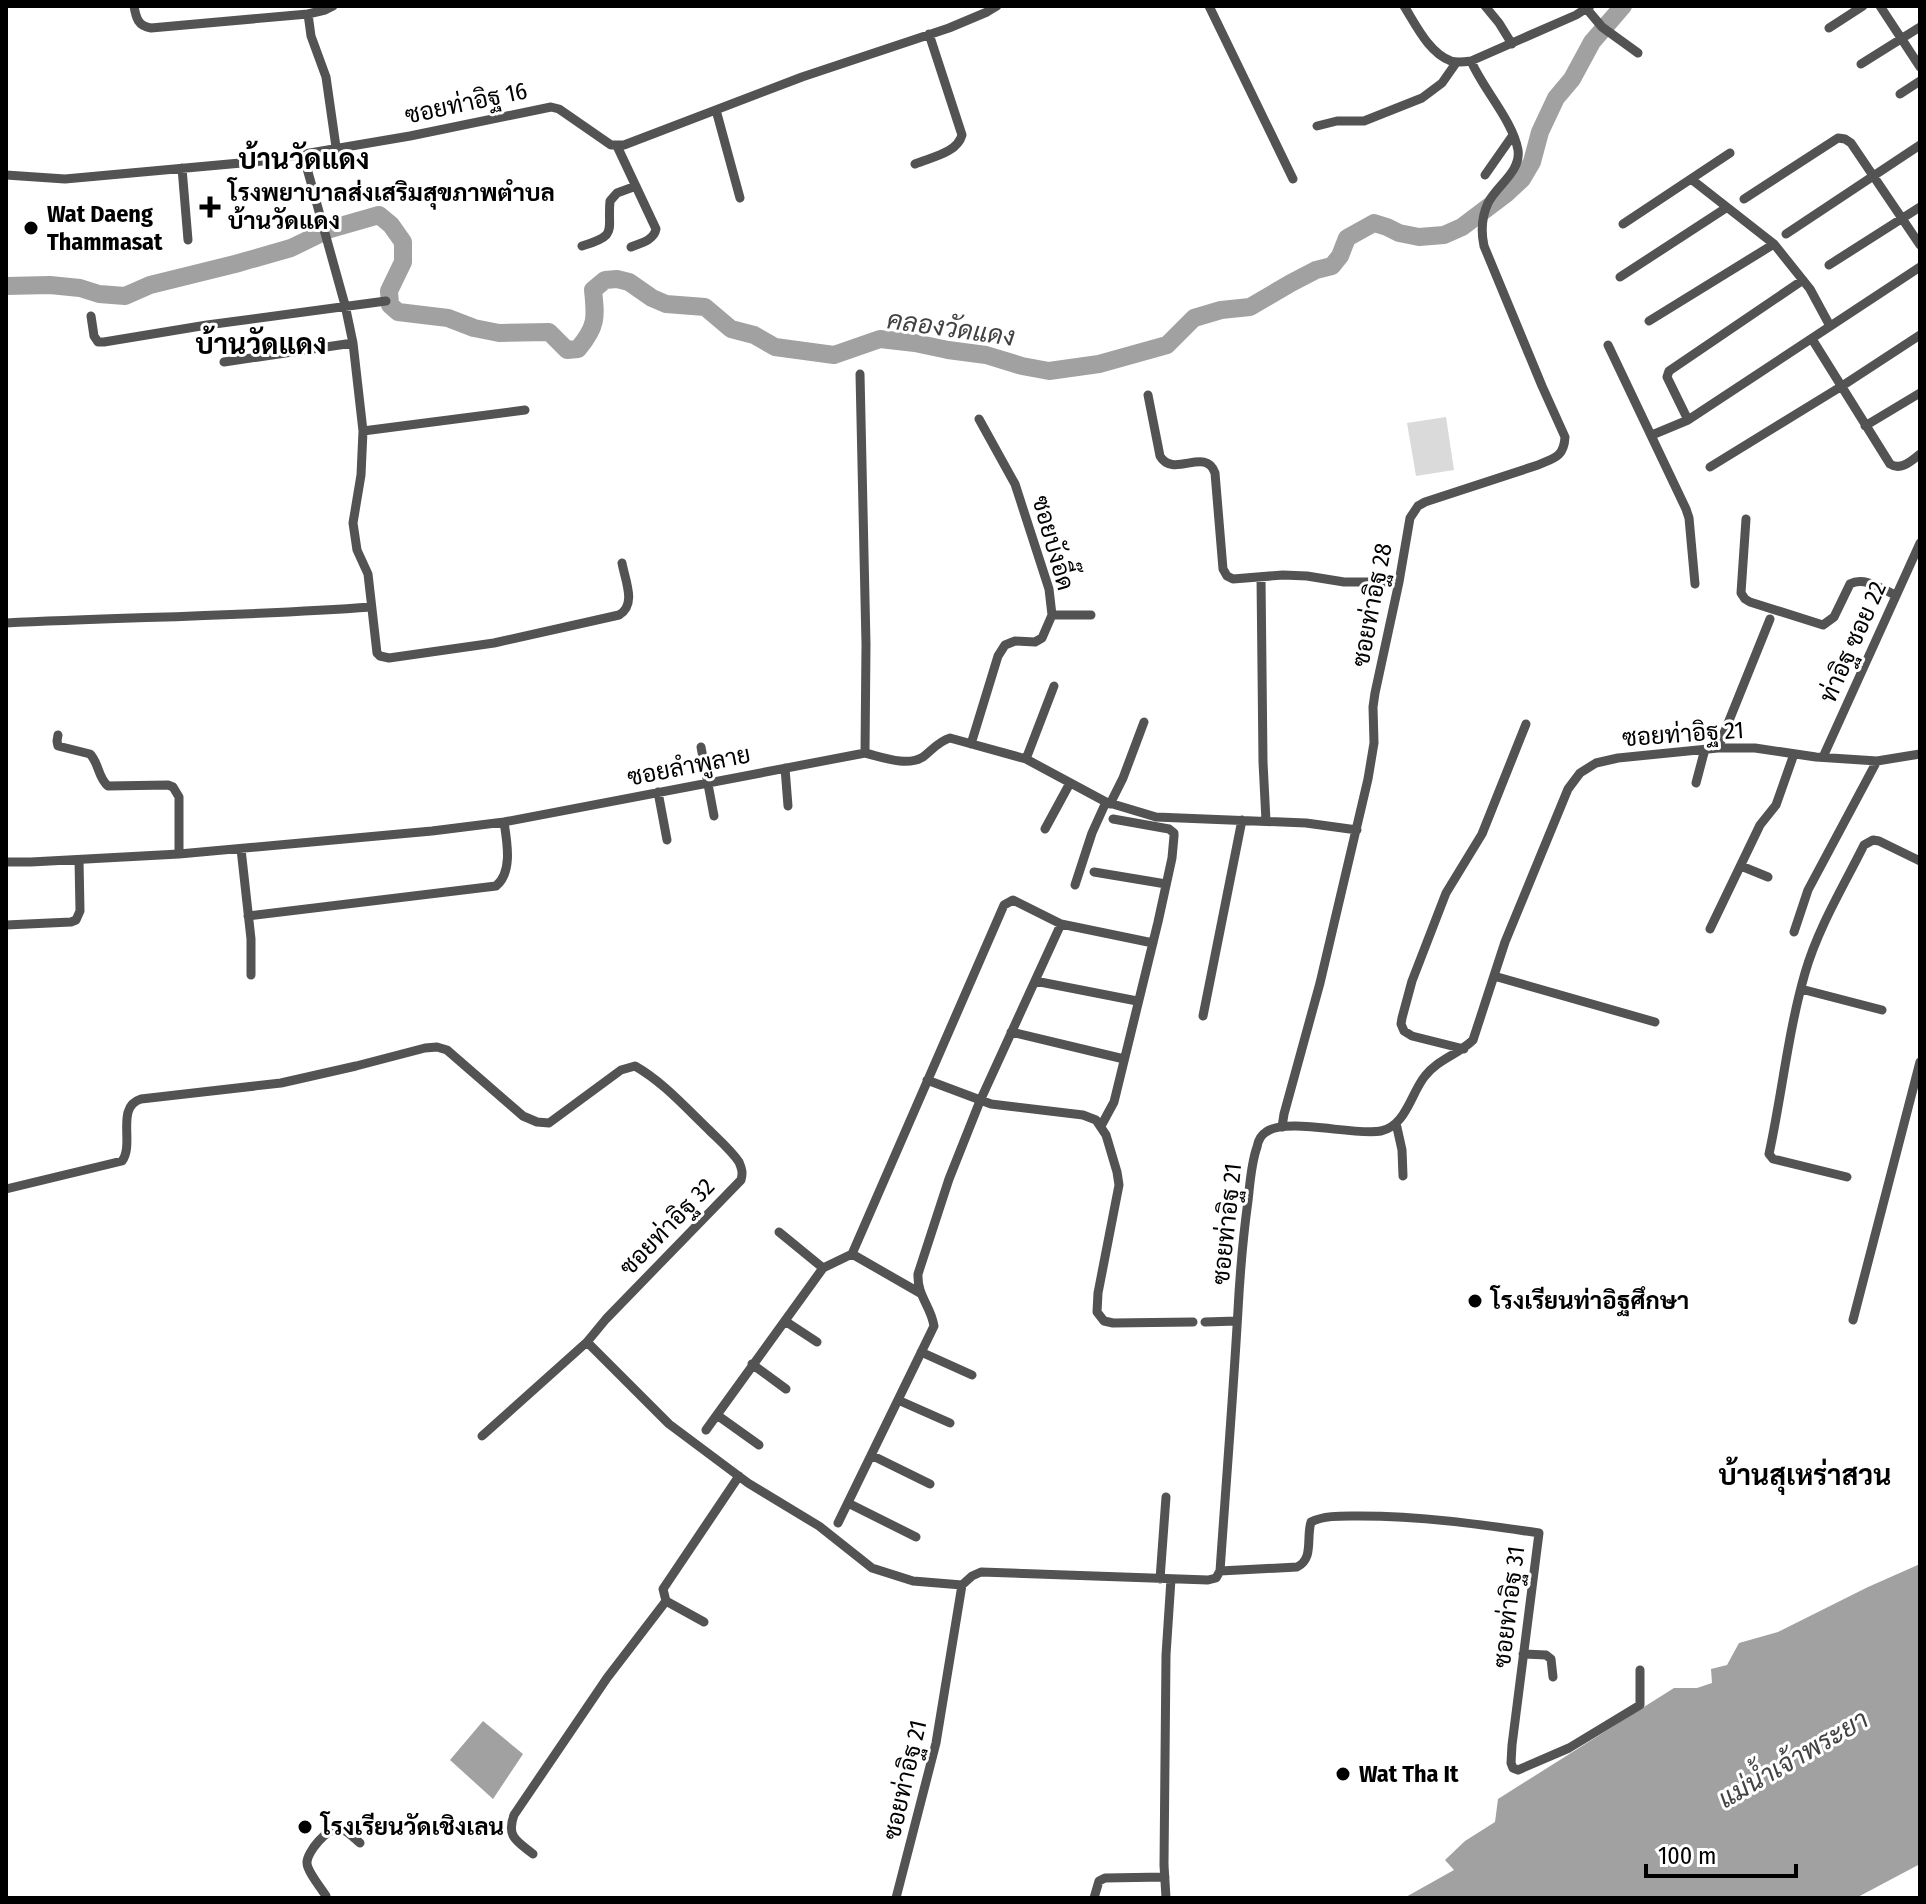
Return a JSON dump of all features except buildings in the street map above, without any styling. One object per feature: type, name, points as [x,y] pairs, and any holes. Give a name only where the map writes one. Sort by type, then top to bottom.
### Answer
[{"type":"street","points":[[134,6],[140,24],[151,28],[308,14],[333,6]]},
{"type":"street","points":[[631,247],[650,239],[656,229],[617,146],[802,77],[968,20],[997,6]]},
{"type":"street","points":[[1209,6],[1293,179]]},
{"type":"street","points":[[1404,6],[1433,48],[1456,63],[1471,61],[1512,44],[1588,7],[1602,27],[1638,53]]},
{"type":"street","points":[[1485,6],[1512,44]]},
{"type":"street","points":[[1829,28],[1863,6]]},
{"type":"street","points":[[1880,6],[1920,67]]},
{"type":"street","points":[[308,14],[311,36],[326,77],[336,147]]},
{"type":"street","points":[[1861,64],[1920,27]]},
{"type":"street","points":[[915,164],[950,150],[962,140],[929,34]]},
{"type":"street","points":[[1471,61],[1513,135],[1485,175]]},
{"type":"street","points":[[1317,126],[1337,121],[1364,121],[1422,98],[1442,83],[1456,63]]},
{"type":"street","points":[[1900,94],[1920,81]]},
{"type":"street","name":"ซอยท่าอิฐ 16","points":[[6,175],[65,179],[263,161],[410,136],[551,107],[617,146]]},
{"type":"street","points":[[716,110],[740,198]]},
{"type":"street","name":"ซอยท่าอิฐ 28","points":[[1282,1127],[1320,983],[1373,756],[1375,693],[1410,518],[1418,506],[1538,465],[1562,453],[1565,447],[1565,437],[1484,246],[1482,234],[1489,200],[1516,164],[1518,148],[1513,135]]},
{"type":"street","points":[[1744,199],[1838,138],[1845,139],[1874,175],[1920,245]]},
{"type":"street","points":[[1786,234],[1920,145]]},
{"type":"street","points":[[1623,224],[1730,153]]},
{"type":"street","points":[[303,154],[353,343],[363,431],[361,475],[353,523],[357,550],[368,574],[377,653],[384,658],[494,643],[625,612],[629,600],[622,563]]},
{"type":"street","points":[[182,168],[188,240]]},
{"type":"street","points":[[1691,179],[1774,244],[1803,280],[1830,326]]},
{"type":"street","points":[[582,246],[608,233],[610,201],[617,193],[636,186]]},
{"type":"street","points":[[1829,265],[1920,207]]},
{"type":"street","points":[[1620,277],[1726,208]]},
{"type":"street","points":[[1649,321],[1774,244]]},
{"type":"street","points":[[1652,435],[1688,420],[1920,267]]},
{"type":"street","points":[[1688,420],[1667,377],[1669,371],[1803,280]]},
{"type":"street","points":[[91,316],[94,336],[98,342],[104,342],[386,301]]},
{"type":"street","points":[[1710,467],[1920,335]]},
{"type":"street","points":[[1812,339],[1890,464],[1901,467],[1920,454]]},
{"type":"street","points":[[224,362],[353,343]]},
{"type":"street","points":[[1608,345],[1689,518],[1695,584]]},
{"type":"street","points":[[860,374],[866,644],[865,753]]},
{"type":"street","points":[[1865,426],[1920,393]]},
{"type":"street","points":[[1148,395],[1163,463],[1206,462],[1213,466],[1223,569],[1227,576],[1233,579],[1307,576],[1344,582],[1399,582]]},
{"type":"street","points":[[363,431],[525,410]]},
{"type":"street","name":"ซอยบังอี๊ด","points":[[971,744],[998,656],[1005,645],[1015,641],[1035,642],[1042,638],[1052,615],[1049,589],[1015,484],[979,419]]},
{"type":"street","points":[[1746,519],[1741,593],[1750,602],[1823,625],[1834,617],[1850,584],[1855,581],[1864,581],[1895,595]]},
{"type":"street","name":"ท่าอิฐ ซอย 22","points":[[1823,757],[1920,543]]},
{"type":"street","points":[[1261,577],[1266,821]]},
{"type":"street","points":[[6,623],[279,614],[371,607]]},
{"type":"street","points":[[1052,615],[1091,615]]},
{"type":"street","points":[[1718,748],[1770,619]]},
{"type":"street","points":[[1026,759],[1054,686]]},
{"type":"street","points":[[1075,885],[1092,833],[1123,778],[1144,722]]},
{"type":"street","points":[[1464,1049],[1412,1036],[1404,1031],[1402,1018],[1412,981],[1446,893],[1482,834],[1526,724]]},
{"type":"street","points":[[58,735],[58,746],[94,757],[102,780],[108,786],[173,787],[179,797],[179,854]]},
{"type":"street","name":"ซอยลำพูลาย","points":[[6,862],[179,854],[504,822],[865,753],[913,761],[950,738],[1026,759],[1108,803],[1156,817],[1306,823],[1357,830]]},
{"type":"street","points":[[701,747],[714,816]]},
{"type":"street","name":"ซอยท่าอิฐ 21","points":[[1464,1049],[1473,1040],[1505,942],[1568,789],[1580,773],[1596,763],[1618,758],[1718,748],[1755,748],[1877,761],[1920,754]]},
{"type":"street","points":[[1696,783],[1705,749]]},
{"type":"street","points":[[1710,929],[1760,825],[1776,805],[1794,754]]},
{"type":"street","points":[[1794,932],[1808,890],[1877,761]]},
{"type":"street","points":[[785,768],[788,806]]},
{"type":"street","points":[[1045,829],[1070,783]]},
{"type":"street","points":[[658,792],[667,840]]},
{"type":"street","points":[[1101,1126],[1114,1102],[1172,858],[1174,833],[1169,829],[1113,819]]},
{"type":"street","points":[[1203,1016],[1242,820]]},
{"type":"street","points":[[248,916],[496,886],[504,877],[506,868],[504,822]]},
{"type":"street","points":[[1847,1177],[1773,1159],[1769,1154],[1792,1026],[1820,933],[1864,845],[1873,840],[1879,841],[1920,861]]},
{"type":"street","points":[[241,849],[251,939],[251,975]]},
{"type":"street","points":[[6,925],[76,920],[80,911],[79,860]]},
{"type":"street","points":[[1741,866],[1768,877]]},
{"type":"street","points":[[1094,872],[1166,884]]},
{"type":"street","points":[[706,1430],[823,1268],[852,1254],[1004,905],[1013,900],[1061,924],[1153,943]]},
{"type":"street","points":[[838,1523],[934,1326],[920,1293],[918,1274],[949,1179],[980,1101],[1061,924]]},
{"type":"street","points":[[1494,976],[1655,1022]]},
{"type":"street","points":[[1035,981],[1137,1001]]},
{"type":"street","points":[[1801,989],[1882,1010]]},
{"type":"street","points":[[1011,1032],[1124,1059]]},
{"type":"street","name":"ซอยท่าอิฐ 32","points":[[6,1189],[122,1161],[127,1155],[129,1107],[141,1099],[281,1083],[437,1047],[447,1050],[523,1116],[549,1123],[621,1070],[635,1066],[664,1086],[720,1140],[738,1161],[743,1173],[741,1180],[587,1342]]},
{"type":"street","points":[[1282,1127],[1383,1131],[1396,1123],[1405,1112],[1426,1075],[1440,1061],[1464,1049]]},
{"type":"street","points":[[1853,1320],[1920,1062]]},
{"type":"street","points":[[927,1080],[991,1104],[1083,1115],[1096,1120],[1110,1147],[1119,1185],[1097,1312],[1104,1321],[1113,1323],[1193,1322]]},
{"type":"street","points":[[1396,1123],[1402,1150],[1403,1176]]},
{"type":"street","name":"ซอยท่าอิฐ 21","points":[[1220,1571],[1241,1260],[1256,1148],[1264,1134],[1282,1127]]},
{"type":"street","points":[[779,1232],[823,1268]]},
{"type":"street","points":[[852,1254],[920,1293]]},
{"type":"street","points":[[785,1321],[817,1342]]},
{"type":"street","points":[[1205,1322],[1237,1321]]},
{"type":"street","points":[[482,1436],[587,1342],[669,1424],[739,1476],[819,1526],[872,1568],[913,1581],[962,1585],[981,1572],[1208,1580],[1216,1578],[1220,1571]]},
{"type":"street","points":[[921,1352],[972,1375]]},
{"type":"street","points":[[752,1364],[786,1389]]},
{"type":"street","points":[[898,1400],[950,1423]]},
{"type":"street","points":[[717,1415],[759,1445]]},
{"type":"street","points":[[871,1455],[930,1484]]},
{"type":"street","points":[[704,1622],[666,1601],[663,1589],[739,1476]]},
{"type":"street","points":[[1160,1579],[1166,1497]]},
{"type":"street","points":[[848,1503],[916,1537]]},
{"type":"street","name":"ซอยท่าอิฐ 31","points":[[1220,1571],[1297,1567],[1307,1560],[1311,1522],[1340,1516],[1447,1519],[1539,1533],[1512,1745],[1511,1763],[1518,1770],[1569,1748],[1640,1705],[1640,1670]]},
{"type":"street","points":[[1166,1898],[1166,1655],[1171,1579]]},
{"type":"street","name":"ซอยท่าอิฐ 21","points":[[896,1898],[936,1743],[962,1585]]},
{"type":"street","points":[[533,1854],[513,1838],[510,1825],[514,1815],[607,1678],[666,1601]]},
{"type":"street","points":[[1523,1654],[1546,1655],[1551,1659],[1553,1677]]},
{"type":"street","points":[[326,1897],[307,1866],[307,1859],[323,1836],[335,1828],[342,1829],[360,1843]]},
{"type":"street","points":[[1094,1898],[1099,1881],[1105,1878],[1165,1877]]},
{"type":"shaded area","points":[[1446,417],[1454,470],[1416,476],[1407,423]]},
{"type":"water","name":"แม่น้ำเจ้าพระยา","points":[[1920,1564],[1920,1864],[1856,1898],[1404,1898],[1454,1870],[1445,1860],[1465,1841],[1495,1822],[1498,1799],[1674,1688],[1697,1688],[1712,1683],[1711,1669],[1727,1665],[1739,1643],[1778,1632]]},
{"type":"water","points":[[483,1721],[523,1754],[493,1799],[450,1760]]},
{"type":"waterway","name":"คลองวัดแดง","points":[[6,286],[50,285],[125,296],[150,285],[291,248],[330,229],[379,215],[403,242],[403,262],[389,291],[390,305],[398,312],[448,318],[499,333],[549,332],[567,350],[578,349],[592,328],[595,315],[593,290],[605,280],[617,279],[629,282],[666,304],[705,307],[731,329],[754,335],[775,347],[834,355],[880,339],[986,355],[1049,371],[1099,364],[1167,345],[1194,318],[1221,310],[1250,307],[1316,270],[1332,266],[1347,238],[1374,223],[1419,237],[1444,235],[1462,227],[1522,179],[1532,162],[1540,132],[1556,98],[1572,79],[1592,42],[1623,6]]},
{"type":"place","name":"โรงพยาบาลส่งเสริมสุขภาพตำบล บ้านวัดแดง","points":[[210,207]]},
{"type":"place","name":"Wat Daeng Thammasat","points":[[31,228]]},
{"type":"place","name":"โรงเรียนท่าอิฐศึกษา","points":[[1475,1301]]},
{"type":"place","name":"Wat Tha It","points":[[1343,1774]]},
{"type":"place","name":"โรงเรียนวัดเชิงเลน","points":[[305,1827]]},
{"type":"district","name":"บ้านวัดแดง","points":[[304,159]]},
{"type":"district","name":"บ้านวัดแดง","points":[[261,344]]},
{"type":"district","name":"บ้านสุเหร่าสวน","points":[[1805,1475]]}]
